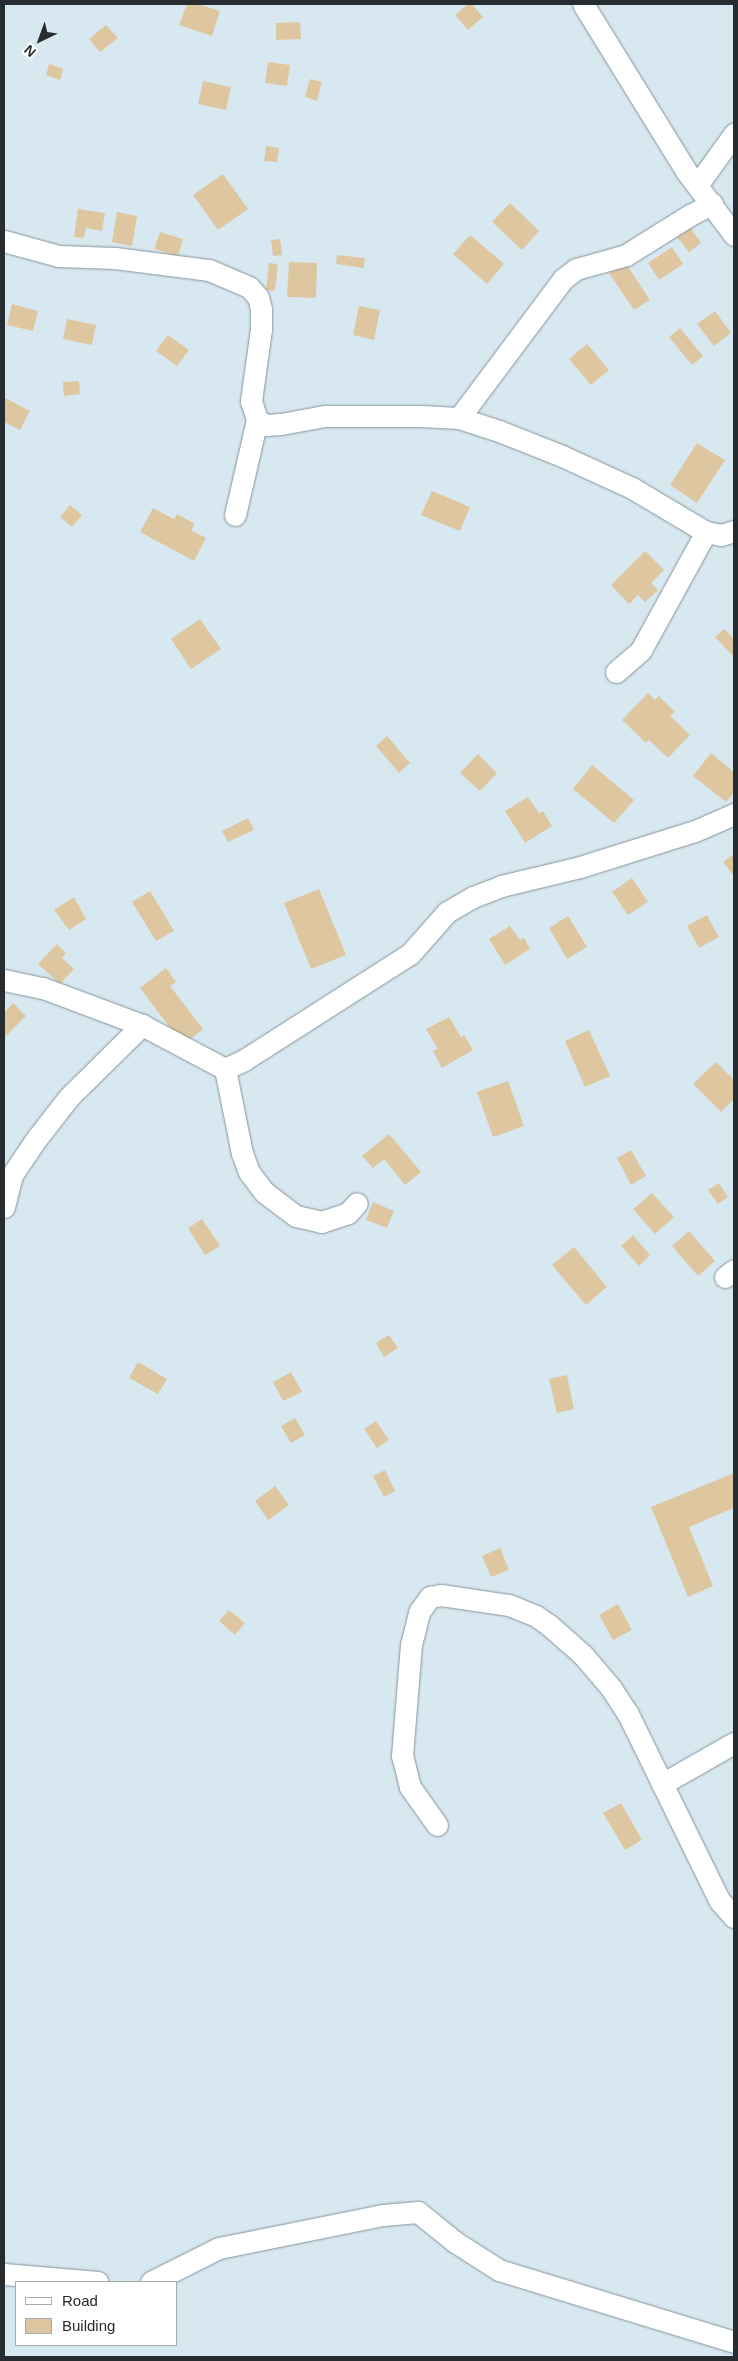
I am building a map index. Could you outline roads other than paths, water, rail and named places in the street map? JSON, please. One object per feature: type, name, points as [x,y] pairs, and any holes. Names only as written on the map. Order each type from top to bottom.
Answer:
[{"type":"street","points":[[583,4],[686,171],[698,184],[734,234]]},
{"type":"street","points":[[698,184],[734,134]]},
{"type":"street","points":[[459,418],[563,279],[576,269],[626,255],[690,215],[712,204]]},
{"type":"street","points":[[4,241],[60,256],[115,258],[209,270],[249,287],[258,297],[261,309],[261,329],[251,401],[257,420],[236,515]]},
{"type":"street","points":[[257,420],[266,425],[325,416],[459,418],[499,431],[562,456],[632,488],[706,532],[721,535],[734,531]]},
{"type":"street","points":[[616,672],[640,650],[706,532]]},
{"type":"street","points":[[225,1069],[244,1060],[410,954],[447,912],[473,897],[502,886],[580,867],[695,831],[734,814]]},
{"type":"street","points":[[4,980],[44,988],[142,1025],[225,1069]]},
{"type":"street","points":[[4,1207],[12,1175],[37,1138],[69,1097],[142,1025]]},
{"type":"street","points":[[225,1069],[242,1153],[249,1172],[264,1192],[296,1216],[321,1222],[348,1213],[357,1203]]},
{"type":"street","points":[[437,1825],[410,1786],[402,1756],[411,1645],[419,1612],[430,1598],[441,1595],[509,1605],[536,1616],[550,1625],[583,1655],[611,1688],[628,1714],[719,1900],[734,1917]]},
{"type":"street","points":[[662,1784],[734,1743]]},
{"type":"street","points":[[153,2281],[219,2248],[383,2215],[418,2212],[455,2242],[499,2270],[732,2345]]},
{"type":"street","points":[[4,2274],[86,2281]]}]
